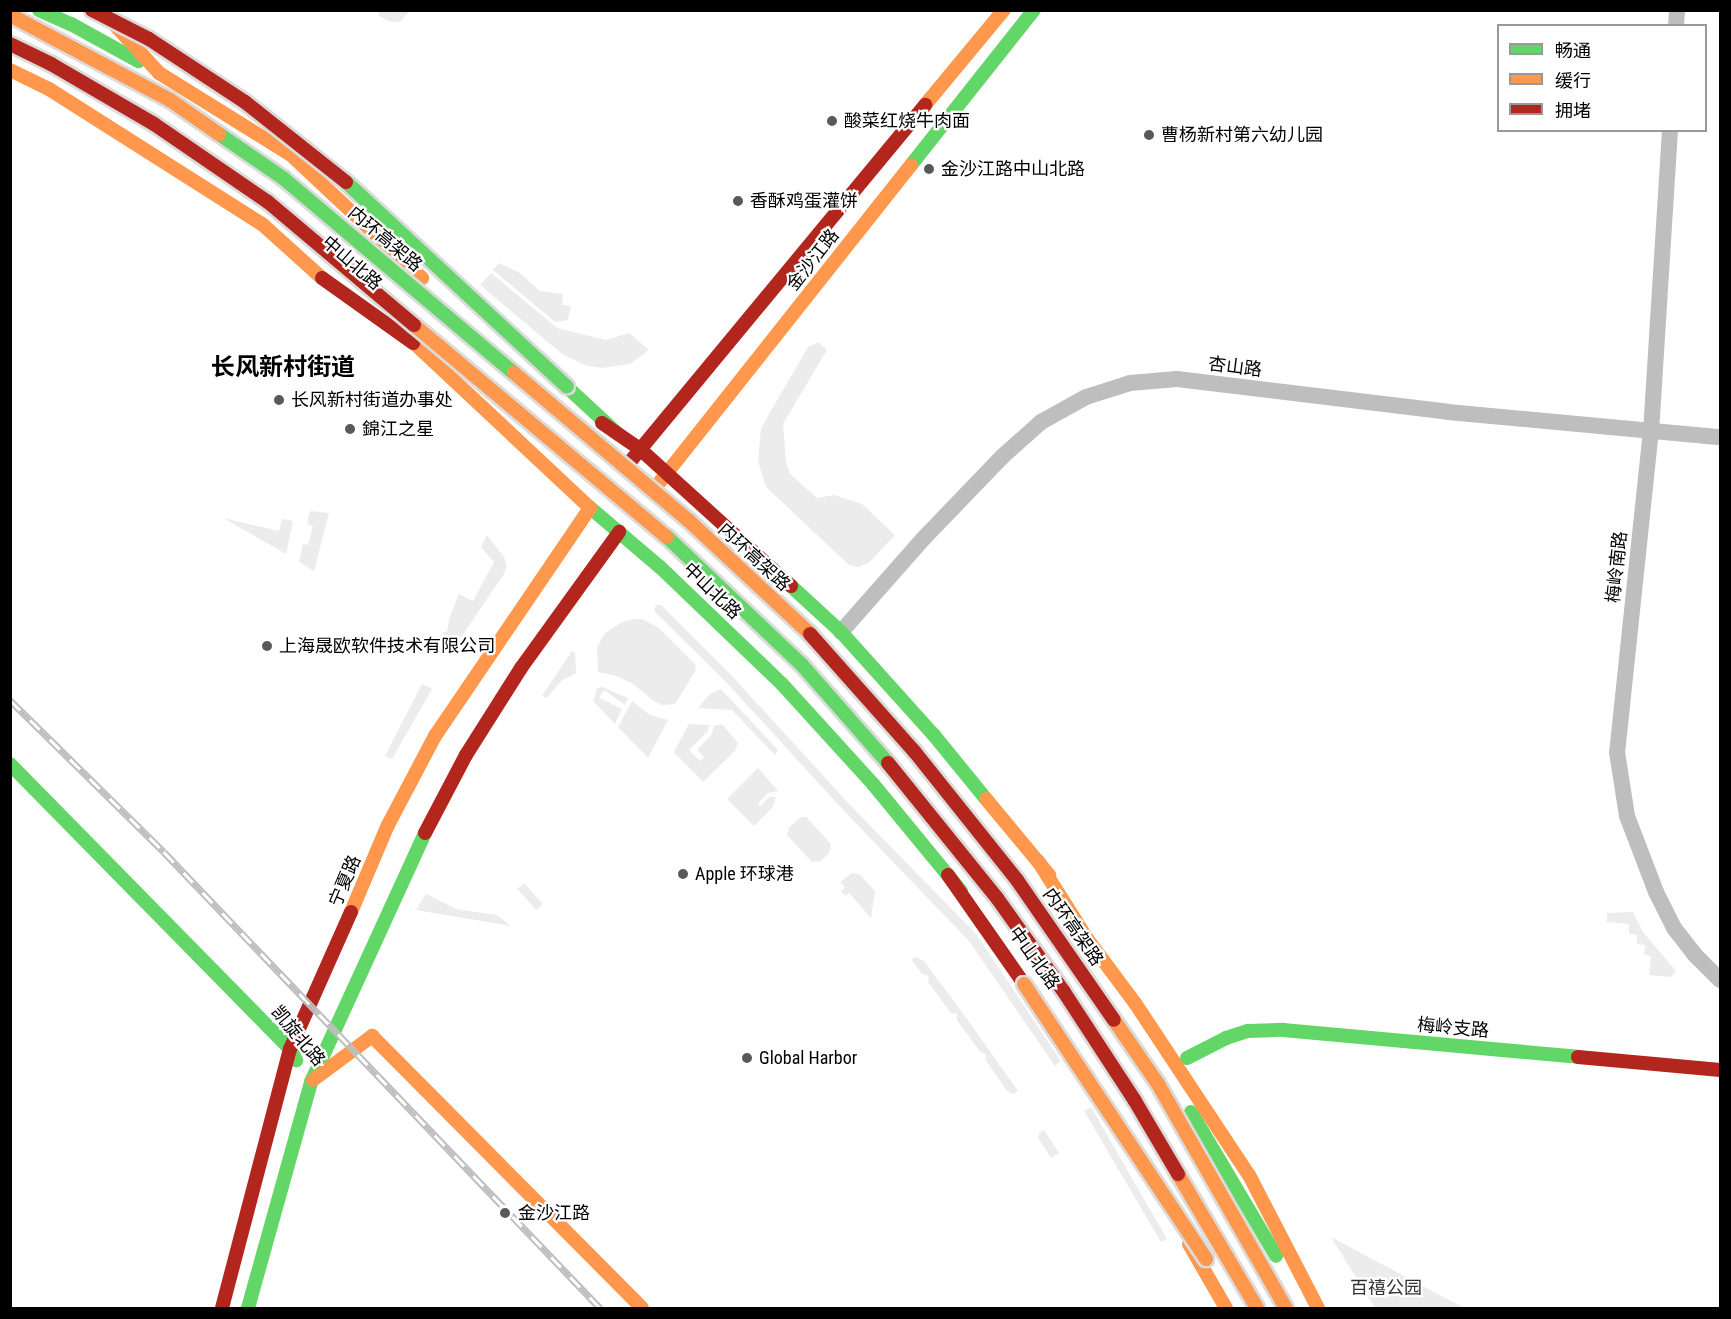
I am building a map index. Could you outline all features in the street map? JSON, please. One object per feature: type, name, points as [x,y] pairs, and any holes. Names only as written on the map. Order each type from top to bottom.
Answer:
[{"type":"main road","name":"中山北路","points":[[39,10],[71,24],[159,74],[291,155],[416,273],[542,383],[640,449],[841,632],[933,734],[1038,861],[1187,1058],[1258,1168],[1331,1308]]},
{"type":"main road","name":"中山北路","points":[[93,10],[105,15],[159,74]]},
{"type":"main road","points":[[93,10],[149,39],[245,102],[328,165],[618,434]]},
{"type":"main road","name":"金沙江路","points":[[590,508],[1004,10]]},
{"type":"main road","name":"金沙江路","points":[[619,532],[1034,10]]},
{"type":"main road","name":"内环高架路","points":[[10,15],[170,100],[283,177],[689,521],[823,647],[914,751],[1017,880],[1088,980],[1158,1084],[1286,1308]]},
{"type":"main road","points":[[10,44],[51,64],[154,124],[268,202],[673,542],[801,664],[893,768],[997,898],[1064,992],[1135,1101],[1257,1308]]},
{"type":"main road","name":"中山北路","points":[[10,57],[77,91],[266,212],[501,422],[590,508],[660,567],[782,684],[873,784],[948,875],[1018,967],[1091,1075],[1226,1308]]},
{"type":"main road","points":[[10,70],[49,89],[262,224],[327,282],[413,343]]},
{"type":"main road","name":"宁夏路","points":[[222,1308],[290,1049],[322,981],[388,825],[435,736],[492,646],[590,508]]},
{"type":"main road","points":[[248,1308],[311,1082],[423,836],[466,755],[521,668],[619,532]]},
{"type":"main road","name":"凯旋北路","points":[[10,764],[290,1049],[311,1082],[372,1036],[642,1308]]},
{"type":"main road","name":"中山北路","points":[[1038,861],[1058,914],[1152,1045],[1305,1308]]},
{"type":"main road","points":[[1038,861],[1088,940],[1135,1003],[1249,1175],[1318,1308]]},
{"type":"main road","points":[[948,875],[1024,984],[1202,1253],[1234,1308]]},
{"type":"main road","name":"梅岭支路","points":[[1187,1058],[1226,1038],[1248,1032],[1283,1030],[1720,1070]]},
{"type":"street","name":"梅岭南路","points":[[1670,132],[1651,430],[1617,752],[1627,816],[1656,892],[1674,928],[1694,954],[1720,980]]},
{"type":"street","name":"杏山路","points":[[841,632],[923,539],[1003,456],[1041,422],[1086,397],[1130,383],[1177,379],[1448,412],[1720,437]]},
{"type":"green space","points":[[380,10],[410,11],[400,22],[388,21],[378,15]]},
{"type":"green space","points":[[499,263],[520,273],[540,291],[563,294],[562,305],[571,306],[568,320],[555,322],[493,270]]},
{"type":"green space","points":[[491,273],[557,328],[606,340],[629,333],[649,350],[630,364],[602,368],[584,365],[562,354],[480,285]]},
{"type":"green space","points":[[818,342],[827,350],[783,424],[786,462],[790,474],[817,498],[834,495],[862,504],[895,535],[870,562],[858,567],[849,565],[766,487],[758,461],[761,428],[808,347]]},
{"type":"green space","points":[[310,511],[329,513],[314,571],[299,562],[303,544],[308,545],[313,526],[307,524]]},
{"type":"green space","points":[[223,518],[279,531],[282,519],[293,521],[286,554]]},
{"type":"green space","points":[[487,535],[504,557],[507,566],[504,574],[455,646],[444,638],[443,632],[447,632],[450,616],[459,594],[473,601],[494,562],[481,547]]},
{"type":"green space","points":[[656,605],[661,605],[732,676],[850,805],[976,934],[1061,1061],[1055,1066],[969,941],[844,811],[726,682],[654,611]]},
{"type":"green space","points":[[642,619],[659,628],[695,664],[696,670],[675,704],[662,705],[633,684],[616,676],[598,672],[597,647],[605,633],[622,622]]},
{"type":"green space","points":[[572,651],[575,653],[576,673],[561,681],[547,698],[542,696]]},
{"type":"green space","points":[[422,684],[432,689],[392,759],[385,756]]},
{"type":"green space","points":[[603,687],[628,698],[625,705],[604,690],[599,698],[622,709],[615,724],[593,701],[597,688]]},
{"type":"green space","points":[[721,689],[778,750],[775,755],[732,710],[698,708],[710,694]]},
{"type":"green space","points":[[632,701],[650,715],[668,720],[648,758],[618,727]]},
{"type":"green space","points":[[689,724],[709,725],[708,731],[689,750],[700,761],[704,757],[697,750],[712,734],[714,725],[723,725],[738,743],[735,751],[703,782],[674,752]]},
{"type":"green space","points":[[758,768],[778,791],[768,793],[758,803],[760,806],[769,797],[776,797],[773,807],[754,826],[727,799]]},
{"type":"green space","points":[[801,817],[806,817],[831,844],[829,853],[821,861],[812,862],[787,835],[789,827]]},
{"type":"green space","points":[[852,873],[859,874],[875,891],[871,918],[849,893],[845,896],[841,891],[845,888],[840,882]]},
{"type":"green space","points":[[524,883],[543,904],[536,910],[517,889]]},
{"type":"green space","points":[[426,894],[456,909],[497,915],[511,926],[416,910]]},
{"type":"green space","points":[[1633,912],[1643,932],[1676,971],[1671,977],[1649,975],[1651,956],[1644,955],[1645,945],[1637,944],[1637,935],[1629,934],[1629,924],[1607,922],[1607,913]]},
{"type":"green space","points":[[916,957],[924,961],[1018,1091],[1013,1094],[1007,1091],[985,1059],[986,1054],[980,1052],[957,1020],[957,1014],[951,1013],[928,982],[929,976],[922,974],[911,959]]},
{"type":"green space","points":[[1091,1107],[1167,1239],[1161,1242],[1084,1111]]},
{"type":"green space","points":[[1044,1130],[1059,1153],[1051,1158],[1038,1138],[1039,1133]]},
{"type":"green space","name":"百禧公园","points":[[1331,1237],[1464,1308],[1375,1308]]},
{"type":"railway","points":[[10,700],[164,852],[600,1308]]},
{"type":"traffic: fast","points":[[39,10],[71,24],[138,61]]},
{"type":"traffic: fast","points":[[911,165],[1034,10]]},
{"type":"traffic: fast","points":[[219,134],[283,178],[514,373]]},
{"type":"traffic: fast","points":[[346,182],[567,387]]},
{"type":"traffic: fast","points":[[567,387],[618,434]]},
{"type":"traffic: fast","points":[[588,506],[660,567],[782,684],[873,784],[961,891]]},
{"type":"traffic: fast","points":[[667,537],[801,664],[888,763]]},
{"type":"traffic: fast","points":[[791,586],[841,632],[933,734],[986,799]]},
{"type":"traffic: fast","points":[[10,764],[290,1049],[296,1060]]},
{"type":"traffic: fast","points":[[248,1308],[311,1082],[425,833]]},
{"type":"traffic: fast","points":[[1187,1058],[1226,1038],[1248,1031],[1283,1030],[1578,1057]]},
{"type":"traffic: fast","points":[[1191,1112],[1276,1256]]},
{"type":"traffic: slow","points":[[925,105],[1004,10]]},
{"type":"traffic: slow","points":[[10,15],[170,100],[219,134]]},
{"type":"traffic: slow","points":[[114,24],[159,73],[291,155],[422,278]]},
{"type":"traffic: slow","points":[[10,70],[49,89],[262,224],[322,278]]},
{"type":"traffic: slow","points":[[655,488],[911,165]]},
{"type":"traffic: slow","points":[[414,325],[667,537]]},
{"type":"traffic: slow","points":[[400,330],[588,506]]},
{"type":"traffic: slow","points":[[514,373],[689,521],[810,634]]},
{"type":"traffic: slow","points":[[351,912],[388,825],[435,736],[590,508]]},
{"type":"traffic: slow","points":[[986,799],[1049,875]]},
{"type":"traffic: slow","points":[[1038,861],[1088,940],[1135,1003],[1249,1175],[1318,1308]]},
{"type":"traffic: slow","points":[[1024,984],[1206,1259]]},
{"type":"traffic: slow","points":[[1114,1020],[1158,1084],[1286,1308]]},
{"type":"traffic: slow","points":[[313,1080],[372,1036],[642,1308]]},
{"type":"traffic: slow","points":[[1178,1174],[1257,1308]]},
{"type":"traffic: slow","points":[[1189,1244],[1226,1308]]},
{"type":"traffic: jam","points":[[92,10],[149,39],[245,102],[346,182]]},
{"type":"traffic: jam","points":[[10,44],[51,64],[154,124],[268,202],[414,325]]},
{"type":"traffic: jam","points":[[629,463],[925,105]]},
{"type":"traffic: jam","points":[[322,278],[413,343]]},
{"type":"traffic: jam","points":[[602,423],[640,449],[791,586]]},
{"type":"traffic: jam","points":[[425,833],[466,755],[521,668],[619,532]]},
{"type":"traffic: jam","points":[[810,634],[914,751],[1017,880],[1114,1020]]},
{"type":"traffic: jam","points":[[888,763],[997,898],[1064,992],[1135,1101],[1178,1174]]},
{"type":"traffic: jam","points":[[948,875],[1024,984]]},
{"type":"traffic: jam","points":[[222,1308],[290,1049],[351,912]]},
{"type":"traffic: jam","points":[[1578,1057],[1720,1070]]},
{"type":"place","name":"酸菜红烧牛肉面","points":[[832,121]]},
{"type":"place","name":"曹杨新村第六幼儿园","points":[[1149,135]]},
{"type":"place","name":"金沙江路中山北路","points":[[929,169]]},
{"type":"place","name":"香酥鸡蛋灌饼","points":[[738,201]]},
{"type":"place","name":"长风新村街道办事处","points":[[279,400]]},
{"type":"place","name":"錦江之星","points":[[350,429]]},
{"type":"place","name":"上海晟欧软件技术有限公司","points":[[267,646]]},
{"type":"place","name":"Apple 环球港","points":[[683,874]]},
{"type":"place","name":"Global Harbor","points":[[747,1058]]},
{"type":"place","name":"金沙江路","points":[[505,1213]]},
{"type":"district","name":"长风新村街道","points":[[283,368]]}]
